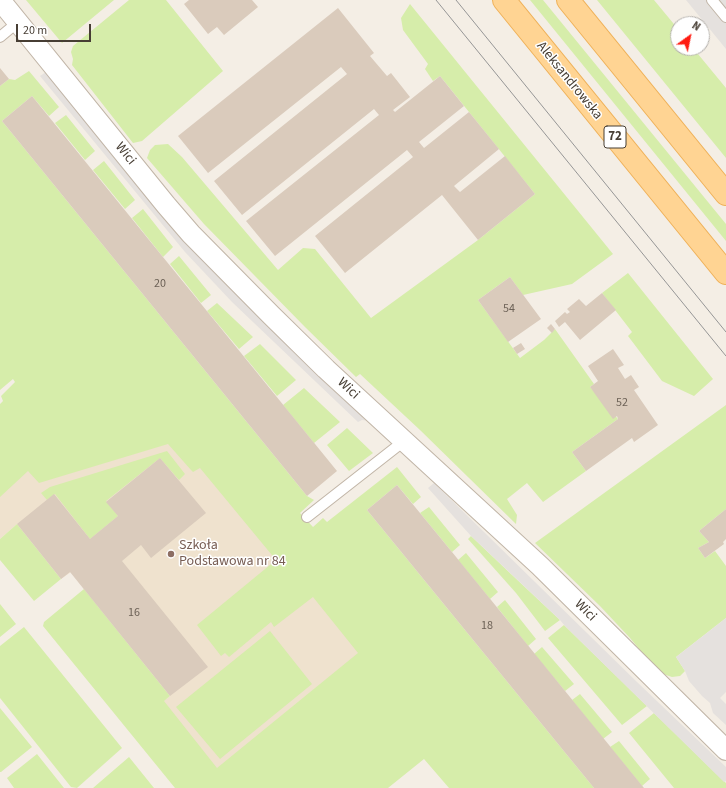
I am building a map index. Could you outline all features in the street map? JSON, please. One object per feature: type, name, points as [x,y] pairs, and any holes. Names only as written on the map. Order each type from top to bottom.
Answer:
[{"type":"main road","name":"Aleksandrowska","points":[[504,0],[726,273]]},
{"type":"main road","points":[[568,0],[726,194]]},
{"type":"street","name":"Wici","points":[[0,0],[191,234],[326,369],[540,566],[726,750]]},
{"type":"lane","points":[[712,0],[726,17]]},
{"type":"lane","points":[[0,37],[18,22]]},
{"type":"lane","points":[[308,517],[404,442]]},
{"type":"shaded area","points":[[686,0],[726,0],[726,49],[710,29],[710,16],[699,16]]},
{"type":"shaded area","points":[[46,72],[174,225],[235,293],[369,421],[362,420],[358,422],[232,302],[185,252],[40,76]]},
{"type":"shaded area","name":"Szkoła Podstawowa nr 84","points":[[118,330],[434,718],[184,788],[132,725],[170,696],[71,572],[61,579],[17,524],[0,539],[0,424]]},
{"type":"shaded area","points":[[434,483],[726,767],[726,781],[724,782],[560,620],[471,536],[428,488]]},
{"type":"shaded area","points":[[726,618],[726,692],[720,698],[726,704],[726,725],[713,713],[710,703],[689,681],[685,671],[676,657]]},
{"type":"green space","points":[[26,0],[114,0],[62,43]]},
{"type":"green space","points":[[129,0],[166,0],[223,71],[142,141],[133,143],[72,65],[73,59],[71,52],[73,46]]},
{"type":"green space","points":[[530,0],[543,0],[726,224],[726,241]]},
{"type":"green space","points":[[597,0],[654,0],[670,19],[670,56],[700,56],[726,88],[726,158]]},
{"type":"green space","points":[[410,4],[613,254],[572,284],[523,295],[510,277],[478,300],[520,358],[544,340],[555,329],[594,384],[590,387],[618,419],[572,452],[586,471],[543,502],[527,483],[507,499],[517,515],[516,524],[420,430],[360,374],[356,377],[305,327],[204,224],[147,158],[150,150],[155,145],[168,144],[182,157],[278,270],[303,248],[315,249],[371,318],[478,240],[535,194],[440,76],[433,81],[425,69],[428,64],[403,30],[401,18]]},
{"type":"green space","points":[[29,71],[59,107],[49,116],[32,96],[2,121],[307,496],[314,500],[300,513],[313,527],[323,518],[327,522],[397,467],[421,497],[413,504],[397,485],[367,510],[594,788],[449,788],[424,759],[388,788],[175,788],[43,626],[44,622],[84,589],[170,696],[164,701],[217,768],[358,653],[313,597],[274,627],[271,622],[229,657],[225,653],[221,656],[197,625],[276,560],[200,468],[193,472],[168,444],[39,483],[28,471],[0,497],[0,404],[3,401],[1,396],[15,382],[13,379],[0,390],[0,86],[9,79],[15,80]]},
{"type":"green space","points":[[66,115],[95,151],[85,160],[55,123]]},
{"type":"green space","points":[[104,161],[135,200],[125,209],[93,170]]},
{"type":"green space","points":[[143,209],[173,247],[163,257],[132,218]]},
{"type":"green space","points":[[179,256],[211,295],[201,303],[170,264]]},
{"type":"green space","points":[[628,273],[713,379],[694,396],[662,381],[628,336],[632,332],[602,293]]},
{"type":"green space","points":[[217,303],[253,337],[239,349],[207,311]]},
{"type":"green space","points":[[260,344],[296,380],[277,396],[244,356]]},
{"type":"green space","points":[[304,388],[340,422],[314,443],[283,405]]},
{"type":"green space","points":[[726,405],[726,509],[699,531],[709,542],[698,548],[705,558],[715,551],[726,566],[726,618],[676,657],[685,671],[680,676],[672,677],[663,674],[600,606],[535,543]]},
{"type":"green space","points":[[347,428],[373,453],[349,471],[327,445]]},
{"type":"green space","points":[[167,451],[185,474],[179,480],[160,458],[106,501],[118,516],[90,539],[55,494],[47,500],[41,493],[50,487]]},
{"type":"green space","points":[[429,507],[460,545],[452,552],[420,513]]},
{"type":"green space","points":[[17,524],[61,579],[34,601],[0,560],[0,539]]},
{"type":"green space","points":[[471,536],[560,620],[545,631],[516,593],[468,539]]},
{"type":"green space","points":[[466,553],[498,592],[490,599],[458,560]]},
{"type":"green space","points":[[505,600],[536,639],[528,646],[497,607]]},
{"type":"green space","points":[[0,604],[16,624],[0,637]]},
{"type":"green space","points":[[564,625],[647,706],[622,725],[548,638]]},
{"type":"green space","points":[[24,627],[122,748],[77,788],[71,787],[0,698],[0,646]]},
{"type":"green space","points":[[270,631],[312,684],[220,759],[176,707]]},
{"type":"green space","points":[[542,647],[574,684],[565,691],[534,654]]},
{"type":"green space","points":[[580,694],[612,732],[603,739],[572,700]]},
{"type":"green space","points":[[0,708],[32,747],[1,772],[0,772]]},
{"type":"green space","points":[[654,713],[726,783],[726,788],[674,788],[629,733]]},
{"type":"green space","points":[[619,741],[650,779],[642,786],[610,747]]},
{"type":"green space","points":[[37,754],[64,788],[14,788],[7,778]]},
{"type":"green space","points":[[129,757],[154,788],[93,788]]},
{"type":"building","points":[[189,0],[252,0],[258,7],[224,35],[217,27],[208,34],[184,4]]},
{"type":"building","points":[[338,8],[374,53],[370,56],[387,76],[391,73],[410,97],[393,110],[395,112],[440,76],[464,106],[419,142],[424,148],[469,112],[499,149],[454,186],[460,192],[505,156],[535,194],[478,240],[442,195],[345,273],[315,236],[413,157],[407,150],[275,256],[246,221],[379,115],[374,109],[242,215],[214,181],[347,74],[341,67],[208,173],[178,136]]},
{"type":"building","points":[[0,68],[9,79],[0,86]]},
{"type":"building","points":[[32,96],[337,471],[307,496],[2,121]]},
{"type":"building","points":[[510,277],[541,319],[508,342],[478,300]]},
{"type":"building","points":[[602,293],[616,310],[580,340],[565,322],[559,327],[555,321],[565,312],[567,314],[570,312],[567,309],[579,299],[586,306]]},
{"type":"building","points":[[551,324],[555,329],[552,333],[547,328]]},
{"type":"building","points":[[521,343],[525,349],[517,354],[513,348]]},
{"type":"building","points":[[613,349],[624,365],[618,368],[625,379],[631,375],[639,387],[634,390],[658,425],[634,442],[632,438],[586,471],[572,452],[618,419],[617,416],[613,419],[590,387],[598,381],[588,366]]},
{"type":"building","points":[[160,458],[206,513],[151,558],[141,545],[122,561],[208,667],[170,696],[70,572],[61,579],[17,524],[54,494],[90,539],[118,516],[106,502]]},
{"type":"building","points":[[397,485],[644,788],[594,788],[367,510]]},
{"type":"building","points":[[726,509],[726,539],[723,542],[724,544],[705,558],[698,548],[709,542],[699,531]]},
{"type":"tram line","points":[[436,0],[726,356]]},
{"type":"tram line","points":[[456,0],[726,332]]},
{"type":"place","name":"Szkoła Podstawowa nr 84","points":[[171,554]]}]
